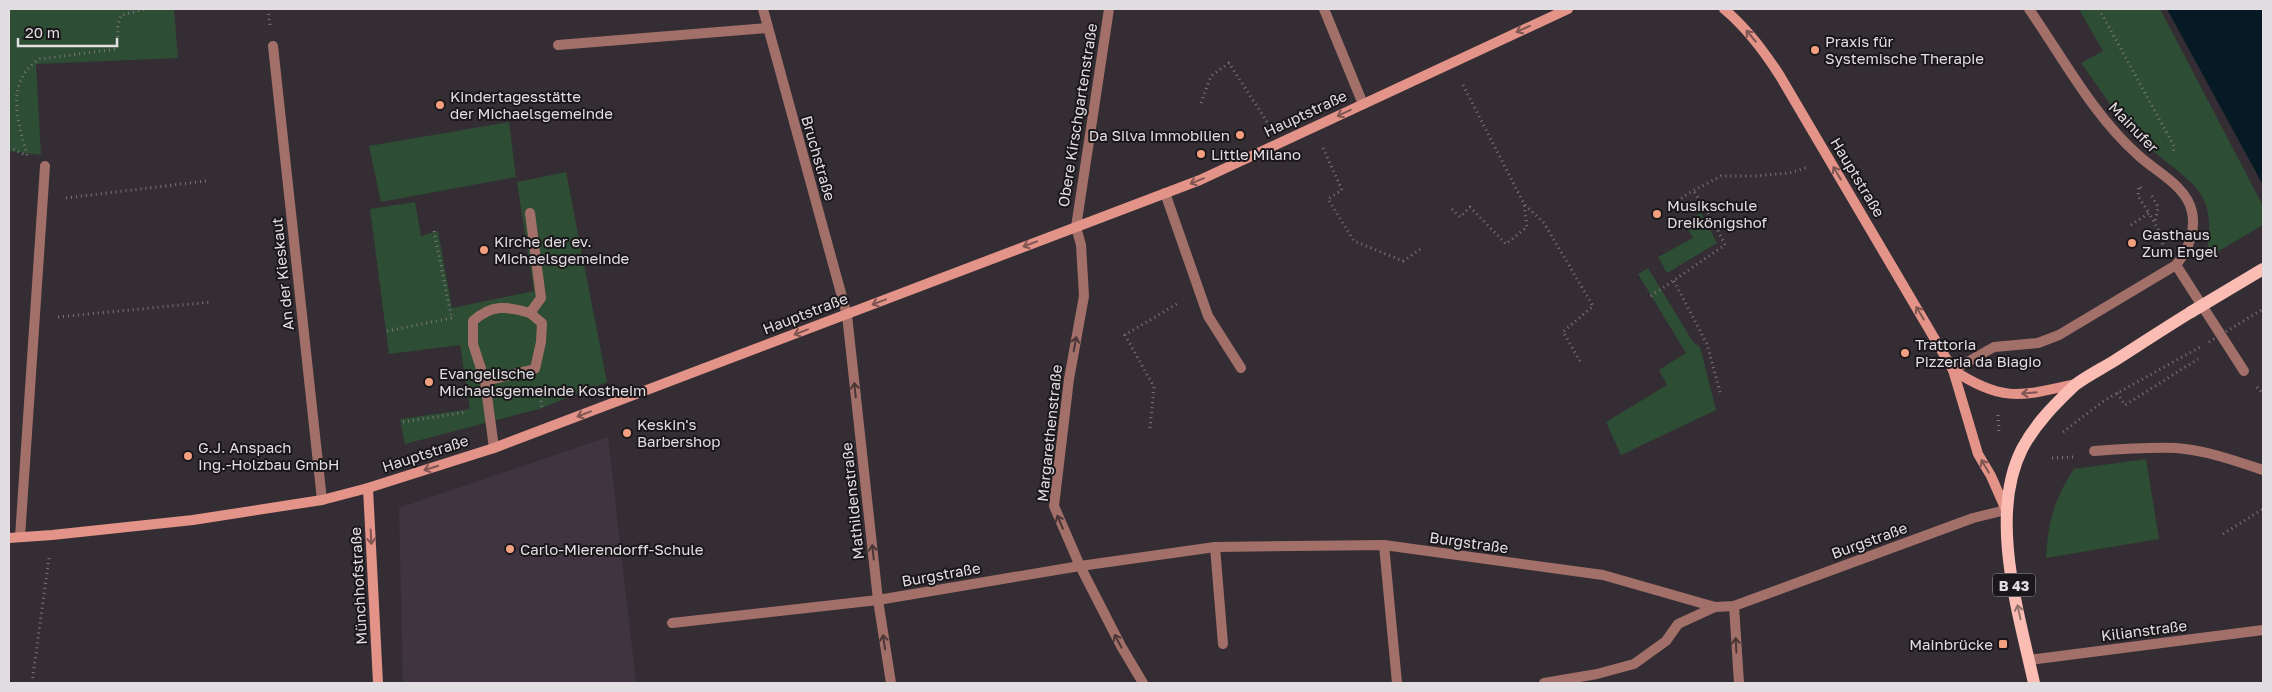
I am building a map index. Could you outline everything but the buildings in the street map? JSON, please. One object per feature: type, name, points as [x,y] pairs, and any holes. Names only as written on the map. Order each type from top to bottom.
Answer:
[{"type":"main road","name":"Hauptstraße","points":[[2034,683],[2007,545],[2006,510],[2015,467],[2022,449],[2042,418],[2077,384],[2263,269]]},
{"type":"street","name":"Bruchstraße","points":[[763,9],[847,315]]},
{"type":"street","name":"Obere Kirschgartenstraße","points":[[1076,226],[1109,9]]},
{"type":"street","points":[[1324,9],[1363,104]]},
{"type":"street","name":"Hauptstraße","points":[[9,538],[194,520],[322,500],[368,488],[494,448],[1200,180],[1564,9]]},
{"type":"street","name":"Hauptstraße","points":[[1724,9],[1738,21],[1761,48],[1780,76],[1954,370],[1978,454],[1991,476],[2006,510]]},
{"type":"street","name":"Mainufer","points":[[1954,370],[1994,347],[2038,343],[2059,335],[2176,265],[2187,251],[2190,242],[2192,212],[2184,194],[2137,155],[2102,117],[2029,9]]},
{"type":"street","points":[[558,45],[767,28]]},
{"type":"street","name":"An der Kieskaut","points":[[273,46],[322,500]]},
{"type":"street","points":[[20,537],[45,166]]},
{"type":"street","points":[[1165,193],[1208,316],[1241,368]]},
{"type":"street","points":[[530,213],[541,298],[530,313]]},
{"type":"street","name":"Margarethenstraße","points":[[1076,226],[1081,245],[1084,296],[1069,380],[1054,506],[1080,566],[1121,646],[1143,683]]},
{"type":"street","points":[[2176,265],[2244,371]]},
{"type":"street","points":[[484,381],[535,369],[541,342],[542,323],[530,313],[510,306],[484,311],[472,321],[473,344],[484,381],[494,448]]},
{"type":"street","name":"Mathildenstraße","points":[[847,315],[878,600],[891,683]]},
{"type":"street","name":"Hauptstraße","points":[[1954,370],[1985,389],[2001,394],[2030,394],[2077,384]]},
{"type":"street","points":[[2094,452],[2130,448],[2178,448],[2226,458],[2263,470]]},
{"type":"street","name":"Münchhofstraße","points":[[368,488],[378,683]]},
{"type":"street","name":"Burgstraße","points":[[672,623],[878,600],[1080,566],[1215,547],[1384,545],[1603,575],[1714,607],[1734,606],[1973,518],[2006,510]]},
{"type":"street","points":[[1384,545],[1397,683]]},
{"type":"street","points":[[1215,547],[1223,644]]},
{"type":"street","points":[[1734,606],[1739,683]]},
{"type":"street","name":"Burgstraße","points":[[1544,683],[1597,674],[1634,664],[1666,641],[1678,624],[1714,607]]},
{"type":"street","name":"Kilianstraße","points":[[2029,660],[2263,630]]},
{"type":"path","points":[[27,157],[15,100],[18,86],[32,63],[40,59],[117,48],[118,25],[122,15],[146,9]]},
{"type":"path","points":[[2099,9],[2174,146],[2170,182]]},
{"type":"path","points":[[1452,62],[1524,204],[1527,227],[1506,244],[1470,207],[1460,217],[1452,208]]},
{"type":"path","points":[[1201,103],[1211,76],[1229,63],[1280,142]]},
{"type":"path","points":[[1313,127],[1342,190],[1328,199],[1354,242],[1403,261],[1422,248]]},
{"type":"path","points":[[1673,204],[1693,190],[1721,176],[1790,173],[1828,158]]},
{"type":"path","points":[[43,201],[206,182]]},
{"type":"path","points":[[2142,188],[2139,186],[2138,196],[2155,223],[2162,243]]},
{"type":"path","points":[[1651,296],[1725,245],[1715,224],[1693,190]]},
{"type":"path","points":[[2150,194],[2158,207],[2155,223]]},
{"type":"path","points":[[1524,204],[1544,223],[1593,306],[1563,332],[1580,361]]},
{"type":"path","points":[[2131,225],[2149,213]]},
{"type":"path","points":[[434,231],[451,318]]},
{"type":"path","points":[[1674,281],[1707,344],[1720,392]]},
{"type":"path","points":[[1150,428],[1154,387],[1125,335],[1184,300]]},
{"type":"path","points":[[35,320],[212,302]]},
{"type":"path","points":[[2067,430],[2117,393],[2263,310]]},
{"type":"path","points":[[387,332],[484,311]]},
{"type":"path","points":[[2117,393],[2125,405],[2198,359]]},
{"type":"path","points":[[535,369],[547,427]]},
{"type":"path","points":[[403,422],[487,409]]},
{"type":"path","points":[[1998,414],[1999,433]]},
{"type":"path","points":[[2052,458],[2066,459],[2080,456]]},
{"type":"path","points":[[2223,534],[2263,509]]},
{"type":"path","points":[[32,683],[52,535]]},
{"type":"shaded area","name":"Carlo-Mierendorff-Schule","points":[[608,437],[636,683],[403,683],[399,508]]},
{"type":"green space","points":[[9,9],[174,9],[178,58],[36,64],[41,155],[9,151]]},
{"type":"green space","points":[[2079,9],[2160,9],[2263,206],[2263,225],[2205,259],[2209,235],[2209,216],[2204,201],[2197,189],[2186,178],[2134,133],[2110,104],[2081,63],[2103,51]]},
{"type":"green space","points":[[509,122],[516,177],[381,202],[369,146]]},
{"type":"green space","points":[[566,172],[607,382],[539,409],[405,444],[400,419],[470,409],[460,345],[389,354],[370,209],[415,202],[421,236],[438,231],[452,308],[534,291],[517,182]]},
{"type":"green space","points":[[1701,213],[1717,243],[1667,273],[1658,257],[1693,238],[1684,222]]},
{"type":"green space","points":[[1648,268],[1693,342],[1700,347],[1716,410],[1621,455],[1606,422],[1667,385],[1659,370],[1686,353],[1638,274]]},
{"type":"green space","points":[[2146,459],[2159,539],[2046,558],[2048,533],[2053,511],[2061,490],[2074,469]]},
{"type":"water","points":[[2167,9],[2263,9],[2263,185]]},
{"type":"place","name":"Praxis für Systemische Therapie","points":[[1815,50]]},
{"type":"place","name":"Kindertagesstätte der Michaelsgemeinde","points":[[440,105]]},
{"type":"place","name":"Da Silva Immobilien","points":[[1240,135]]},
{"type":"place","name":"Little Milano","points":[[1201,154]]},
{"type":"place","name":"Musikschule Dreikönigshof","points":[[1657,214]]},
{"type":"place","name":"Gasthaus Zum Engel","points":[[2132,243]]},
{"type":"place","name":"Kirche der ev. Michaelsgemeinde","points":[[484,250]]},
{"type":"place","name":"Trattoria Pizzeria da Biagio","points":[[1905,353]]},
{"type":"place","name":"Evangelische Michaelsgemeinde Kostheim","points":[[429,382]]},
{"type":"place","name":"Keskin's Barbershop","points":[[627,433]]},
{"type":"place","name":"G.J. Anspach Ing.-Holzbau GmbH","points":[[188,456]]},
{"type":"place","name":"Carlo-Mierendorff-Schule","points":[[510,549]]},
{"type":"place","name":"Mainbrücke","points":[[2003,644]]}]
